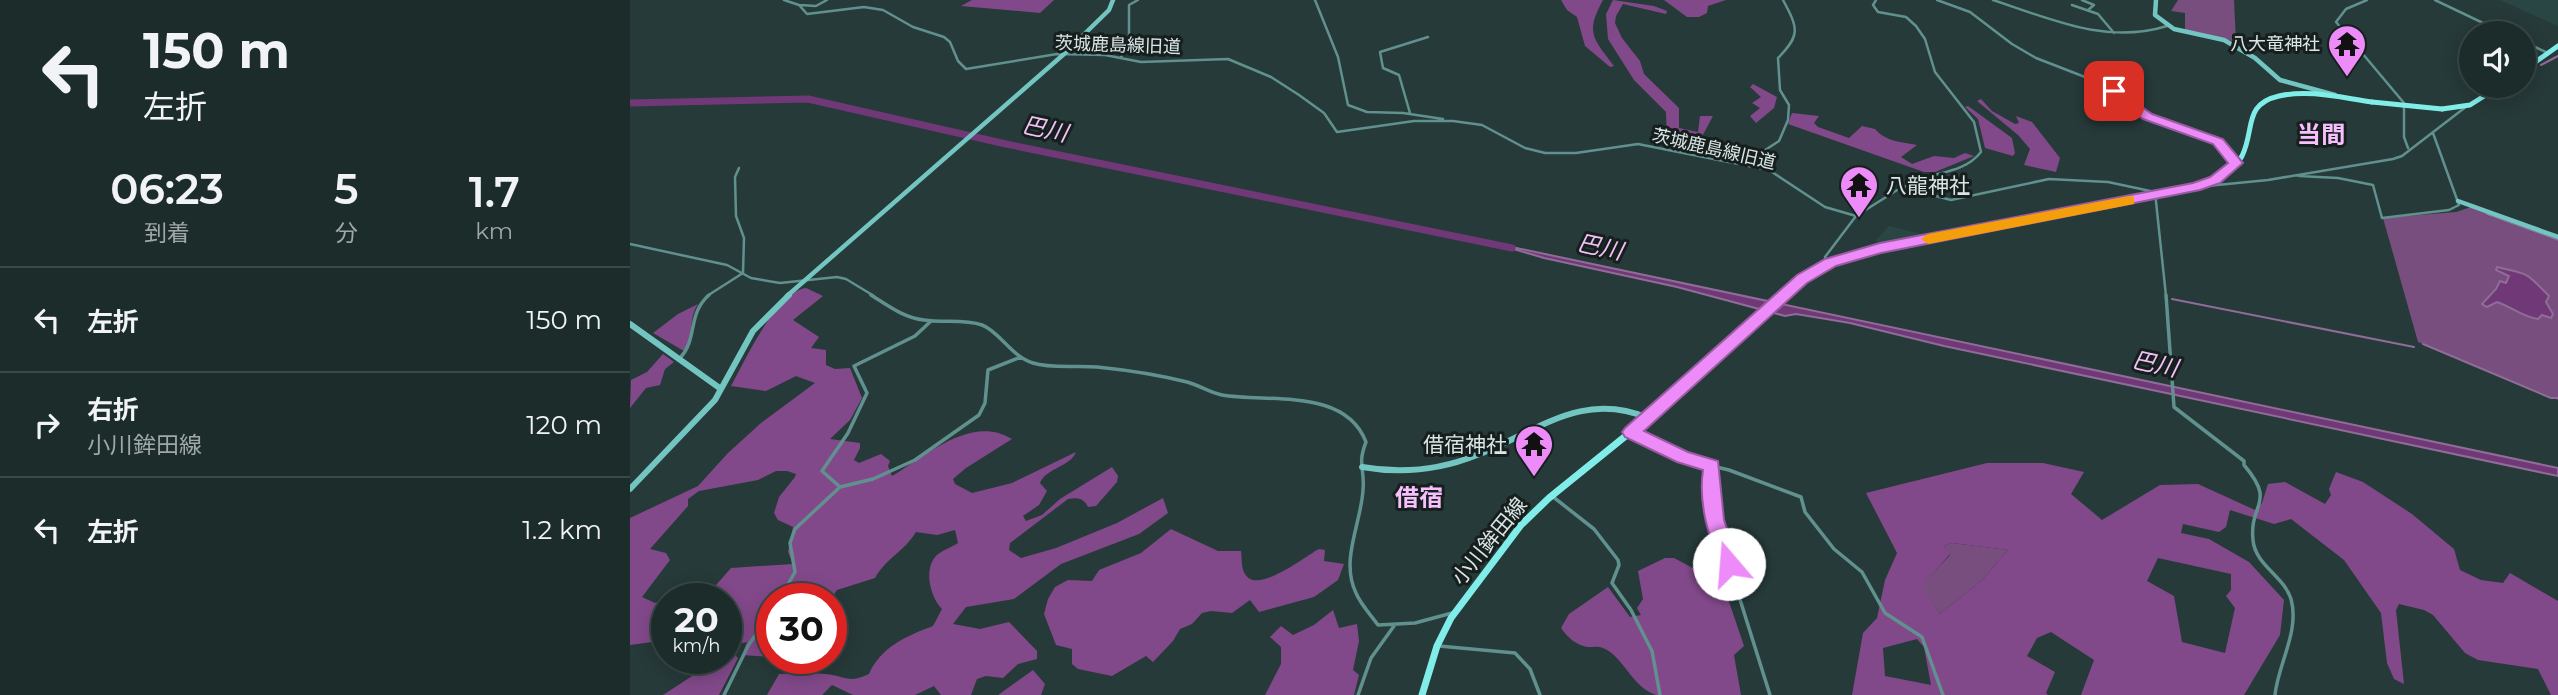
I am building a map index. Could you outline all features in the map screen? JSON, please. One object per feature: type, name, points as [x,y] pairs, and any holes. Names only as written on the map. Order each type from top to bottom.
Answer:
[{"type":"main road","points":[[2536,62],[2558,46]]},
{"type":"main road","points":[[2237,163],[2244,151],[2252,114],[2263,102],[2289,95],[2442,109],[2467,106],[2480,98]]},
{"type":"main road","name":"小川鉾田線","points":[[1422,695],[1437,646],[1454,614],[1512,536],[1552,496],[1648,418],[1802,279],[1828,264],[1880,248],[2195,187],[2215,180],[2237,163]]},
{"type":"street","name":"茨城鹿島線旧道","points":[[785,0],[799,5],[805,13],[813,14],[864,7],[889,12],[913,27],[944,37],[966,69],[983,68],[1041,55],[1064,54],[1141,62],[1205,58],[1234,60],[1271,77],[1299,95],[1324,113],[1334,130],[1340,133],[1401,122],[1453,121],[1482,125],[1525,148],[1545,153],[1576,153],[1635,144],[1751,166],[1782,177],[1830,209],[1856,216]]},
{"type":"street","points":[[799,5],[816,6],[827,0]]},
{"type":"street","points":[[630,489],[702,415],[721,389],[753,331],[802,283],[1064,54],[1109,10],[1113,0]]},
{"type":"street","points":[[1121,58],[1130,34],[1129,5],[1138,0]]},
{"type":"street","points":[[1315,0],[1338,57],[1348,105],[1353,109],[1377,113],[1410,113],[1453,121]]},
{"type":"street","points":[[1751,166],[1756,156],[1779,141],[1788,120],[1789,105],[1780,90],[1781,72],[1778,58],[1792,45],[1795,37],[1791,15],[1783,0]]},
{"type":"street","points":[[1875,0],[1873,5],[1878,12],[1906,18],[1916,26],[1925,39],[1935,72],[1973,122],[1981,152],[1972,163],[1935,177],[1909,182],[1905,187]]},
{"type":"street","points":[[1937,0],[1970,12],[2010,43],[2036,58],[2103,84],[2147,117],[2215,140],[2237,163]]},
{"type":"street","points":[[1993,0],[2091,30],[2146,33],[2167,26]]},
{"type":"street","points":[[2082,0],[2094,5],[2088,9]]},
{"type":"street","points":[[2156,0],[2155,15],[2167,26],[2218,38],[2255,58],[2280,80],[2328,92],[2342,99]]},
{"type":"street","points":[[2367,0],[2346,9],[2336,22],[2337,26],[2351,37],[2374,69],[2404,103],[2403,137],[2408,148]]},
{"type":"street","points":[[2435,0],[2479,21]]},
{"type":"street","points":[[2072,5],[2088,9],[2102,17],[2114,33]]},
{"type":"street","points":[[1410,113],[1399,75],[1383,68],[1380,52],[1428,37]]},
{"type":"street","points":[[2536,48],[2548,53]]},
{"type":"street","points":[[2195,187],[2206,188],[2393,159],[2402,156],[2408,148],[2433,133],[2467,106]]},
{"type":"street","points":[[2293,175],[2338,178],[2373,185],[2382,218],[2449,210],[2459,205],[2433,133]]},
{"type":"street","points":[[739,168],[735,177],[736,216],[744,238],[743,273]]},
{"type":"street","points":[[1828,264],[1825,257],[1856,216],[1895,189],[1905,187],[1951,200],[2039,180],[2069,179],[2146,189],[2157,195],[2173,401],[2176,411],[2244,461],[2244,466],[2260,485],[2261,506],[2253,540],[2255,548],[2283,585],[2292,603],[2285,662],[2275,695]]},
{"type":"street","points":[[2458,201],[2558,237]]},
{"type":"street","points":[[630,244],[727,265],[751,278],[780,283],[802,283],[837,277],[846,279],[903,314],[930,322],[980,324],[990,329],[1005,346],[1033,363],[1097,367],[1158,376],[1188,382],[1219,394],[1279,398],[1332,408],[1350,419],[1364,435],[1366,442],[1359,460],[1362,467],[1362,502],[1352,538],[1350,576],[1358,598],[1378,625],[1394,626],[1454,614]]},
{"type":"street","points":[[680,358],[688,352],[697,308],[743,273]]},
{"type":"street","points":[[839,487],[822,471],[850,433],[864,407],[867,393],[854,366],[915,335],[930,322]]},
{"type":"street","points":[[630,324],[721,389]]},
{"type":"street","points":[[789,583],[795,572],[790,543],[795,529],[839,487],[873,479],[915,460],[969,423],[982,411],[988,370],[1021,356]]},
{"type":"street","points":[[1362,467],[1402,471],[1447,465],[1490,450],[1558,418],[1588,408],[1621,408],[1648,418]]},
{"type":"street","points":[[1631,432],[1683,457],[1801,498],[1805,512],[1834,549],[1862,572],[1885,613],[1922,637],[1944,695]]},
{"type":"street","points":[[1712,466],[1710,483],[1715,520],[1770,695]]},
{"type":"street","points":[[1552,496],[1594,529],[1618,560],[1619,565],[1612,583],[1631,610],[1652,651],[1660,695]]},
{"type":"street","points":[[1357,695],[1364,668],[1394,626]]},
{"type":"street","points":[[724,695],[756,634]]},
{"type":"street","points":[[1437,646],[1511,651],[1522,658],[1530,669],[1540,695]]},
{"type":"shaded area","points":[[972,0],[1054,0],[1040,13],[961,6]]},
{"type":"shaded area","points":[[1561,0],[1603,0],[1594,20],[1594,35],[1614,66],[1610,67],[1585,46],[1577,17],[1567,10]]},
{"type":"shaded area","points":[[1613,0],[1654,6],[1667,11],[1666,14],[1623,4],[1615,23],[1622,38],[1640,61],[1644,74],[1679,108],[1679,128],[1698,132],[1700,116],[1713,116],[1698,144],[1684,145],[1667,140],[1666,112],[1634,80],[1608,39],[1606,14]]},
{"type":"shaded area","points":[[1664,0],[1726,0],[1708,6],[1707,13],[1699,17],[1687,17]]},
{"type":"shaded area","points":[[2178,0],[2234,0],[2236,42],[2185,30],[2185,13],[2171,11]]},
{"type":"shaded area","points":[[2500,0],[2558,0],[2558,26],[2553,24]]},
{"type":"shaded area","points":[[1753,84],[1777,97],[1774,108],[1756,123],[1750,116],[1760,108],[1752,103],[1761,97],[1750,87]]},
{"type":"shaded area","points":[[1981,99],[1992,111],[2015,124],[2019,123],[2016,116],[2032,122],[2060,158],[2056,172],[2024,165],[2030,149],[2018,135],[1977,101]]},
{"type":"shaded area","points":[[1968,106],[2012,138],[2015,153],[2013,156],[1985,148],[1978,119],[1965,107]]},
{"type":"shaded area","points":[[1792,113],[1819,116],[1814,123],[1818,127],[1849,138],[1862,126],[1875,129],[1889,139],[1917,145],[1901,157],[1912,164],[1934,156],[1954,158],[1965,153],[1974,156],[1935,172],[1924,172],[1788,124]]},
{"type":"shaded area","points":[[2471,207],[2485,212],[2485,215],[2558,241],[2558,400],[2418,342],[2383,218],[2456,212]]},
{"type":"shaded area","points":[[1889,226],[1929,236],[1887,244],[1875,241]]},
{"type":"shaded area","points":[[1493,243],[2558,468],[2558,476],[1944,346],[1850,323],[1796,314],[1785,316],[1677,287],[1544,258]]},
{"type":"shaded area","points":[[2497,267],[2521,273],[2535,282],[2549,296],[2546,302],[2553,314],[2551,318],[2542,315],[2538,319],[2532,318],[2497,302],[2487,307],[2482,304],[2500,281],[2506,283],[2509,276],[2496,270]]},
{"type":"shaded area","points":[[806,288],[823,296],[793,320],[819,337],[811,348],[826,350],[826,365],[835,369],[850,368],[862,398],[850,420],[830,439],[860,443],[854,460],[859,463],[881,454],[890,461],[888,466],[892,476],[935,448],[966,434],[981,431],[1012,439],[953,479],[955,484],[972,493],[1012,483],[1076,452],[1069,461],[1043,478],[1040,483],[1047,491],[1039,505],[1023,516],[1026,521],[1042,515],[1060,499],[1112,467],[1118,476],[1117,482],[1096,506],[1088,507],[1080,499],[1068,499],[1010,543],[1009,550],[1021,558],[1056,548],[1117,523],[1163,498],[1168,513],[1139,534],[1061,564],[1014,599],[966,607],[953,624],[980,629],[1009,622],[1037,651],[1037,659],[1018,664],[1003,678],[986,676],[977,679],[971,695],[941,695],[934,686],[915,695],[853,695],[832,685],[822,695],[767,695],[779,674],[825,674],[851,679],[862,677],[869,674],[880,657],[895,644],[933,626],[942,609],[931,590],[930,567],[937,555],[958,543],[955,530],[937,535],[916,532],[875,578],[847,587],[847,583],[756,583],[756,656],[742,655],[747,642],[742,643],[742,583],[718,583],[731,568],[793,564],[788,552],[793,527],[778,520],[774,513],[779,497],[796,474],[787,471],[776,471],[758,480],[699,491],[688,499],[688,506],[650,549],[666,553],[670,560],[642,597],[651,601],[651,642],[630,645],[630,518],[698,486],[728,453],[761,423],[815,383],[796,376],[766,391],[731,386],[762,329],[784,301],[795,292]]},
{"type":"shaded area","points":[[698,304],[684,351],[653,333],[678,314]]},
{"type":"shaded area","points":[[663,354],[674,362],[665,369],[660,385],[646,388],[630,408],[631,380],[647,372]]},
{"type":"shaded area","points":[[1987,463],[2043,463],[2084,472],[2071,494],[2102,520],[2160,485],[2198,484],[2255,510],[2262,503],[2268,484],[2285,482],[2325,504],[2331,495],[2329,489],[2336,472],[2363,482],[2412,514],[2454,549],[2460,570],[2481,580],[2503,583],[2510,573],[2558,601],[2558,695],[2551,695],[2538,669],[2478,660],[2465,653],[2433,615],[2399,604],[2396,610],[2404,684],[2394,679],[2387,663],[2381,613],[2344,560],[2291,519],[2274,524],[2230,510],[2226,527],[2219,532],[2183,524],[2181,533],[2209,539],[2249,562],[2284,600],[2280,635],[2244,695],[2081,695],[2094,660],[2051,632],[2037,638],[2027,656],[2055,672],[2046,693],[2048,695],[1852,695],[1863,633],[1877,618],[1885,580],[1897,553],[1866,493]],"holes":[[[1952,543],[2008,550],[1982,580],[1940,614],[1921,587],[1950,554],[1944,546]],[[2158,558],[2231,574],[2231,590],[2226,596],[2235,608],[2225,653],[2182,642],[2174,596],[2147,581]],[[1917,639],[1924,647],[1931,685],[1885,676],[1883,648]]]},
{"type":"shaded area","points":[[1171,529],[1218,551],[1241,551],[1244,572],[1251,579],[1270,577],[1319,549],[1325,550],[1324,561],[1344,564],[1338,580],[1314,597],[1259,612],[1250,600],[1232,613],[1202,613],[1192,624],[1180,629],[1173,641],[1153,662],[1146,656],[1112,676],[1078,669],[1072,664],[1072,649],[1056,645],[1044,614],[1055,587],[1068,580],[1092,581],[1099,570],[1141,553]]},
{"type":"shaded area","points":[[1952,543],[2008,550],[1982,580],[1940,614],[1920,587],[1950,555],[1944,546]]},
{"type":"shaded area","points":[[1665,558],[1674,558],[1723,584],[1744,646],[1734,655],[1741,695],[1656,695],[1640,685],[1610,652],[1601,647],[1579,644],[1569,638],[1561,628],[1569,614],[1608,587],[1630,617],[1641,615],[1637,608],[1643,599],[1638,571]]},
{"type":"shaded area","points":[[1333,610],[1339,628],[1357,624],[1359,641],[1353,670],[1359,675],[1354,695],[1265,695],[1281,664],[1281,647],[1270,637],[1281,626],[1293,635],[1314,625]]},
{"type":"shaded area","points":[[1033,670],[1045,684],[1041,695],[998,695]]},
{"type":"shaded area","points":[[695,674],[730,674],[719,695],[663,695]]},
{"type":"waterway","points":[[2541,65],[2558,56]]},
{"type":"waterway","name":"巴川","points":[[630,103],[808,99],[1006,144],[1512,248]]},
{"type":"waterway","points":[[2486,214],[2558,240]]},
{"type":"waterway","points":[[2172,299],[2414,347]]},
{"type":"waterway","points":[[2423,344],[2551,398],[2558,398]]},
{"type":"slow traffic","points":[[1928,239],[2129,200]]},
{"type":"place","name":"八大竜神社","points":[[2347,78]]},
{"type":"place","name":"八龍神社","points":[[1859,219]]},
{"type":"place","name":"借宿神社","points":[[1534,478]]},
{"type":"district","name":"当間","points":[[2321,134]]},
{"type":"district","name":"借宿","points":[[1419,497]]},
{"type":"route","points":[[1729,564],[1712,504],[1712,466],[1683,457],[1631,432],[1802,279],[1830,263],[1880,248],[2195,187],[2215,180],[2237,163],[2228,157],[2218,141],[2147,117],[2114,91]]}]
